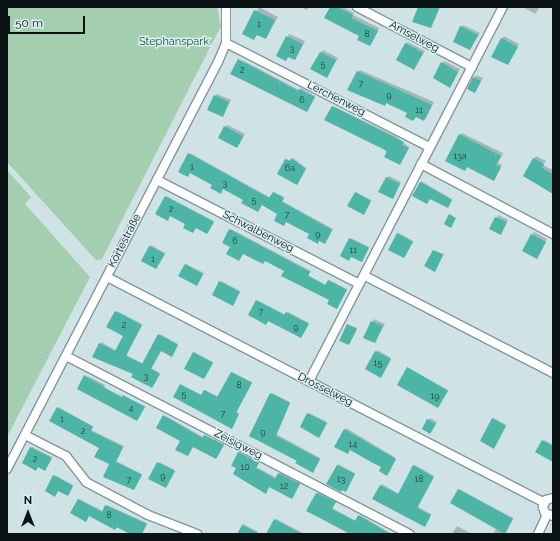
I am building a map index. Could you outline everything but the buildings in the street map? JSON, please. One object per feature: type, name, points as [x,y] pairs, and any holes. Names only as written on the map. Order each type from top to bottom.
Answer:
[{"type":"street","name":"Körtestraße","points":[[7,469],[157,180],[226,43],[226,7]]},
{"type":"street","name":"Amselweg","points":[[357,7],[472,67]]},
{"type":"street","points":[[309,381],[359,284],[365,276],[429,147],[503,7]]},
{"type":"street","name":"Lerchenweg","points":[[226,43],[429,147]]},
{"type":"street","points":[[421,164],[553,234]]},
{"type":"street","name":"Schwalbenweg","points":[[157,180],[359,284]]},
{"type":"street","points":[[365,276],[553,373]]},
{"type":"street","name":"Drosselweg","points":[[106,277],[544,502]]},
{"type":"street","name":"Zeisigweg","points":[[66,356],[410,534]]},
{"type":"street","points":[[25,435],[66,456],[86,482],[148,515],[197,534]]},
{"type":"street","points":[[538,534],[550,516],[543,509],[544,502],[553,498]]},
{"type":"green space","name":"Stephanspark","points":[[7,7],[217,7],[221,26],[102,259],[96,260],[7,162]]},
{"type":"green space","points":[[7,170],[31,197],[25,204],[90,277],[7,437]]}]
